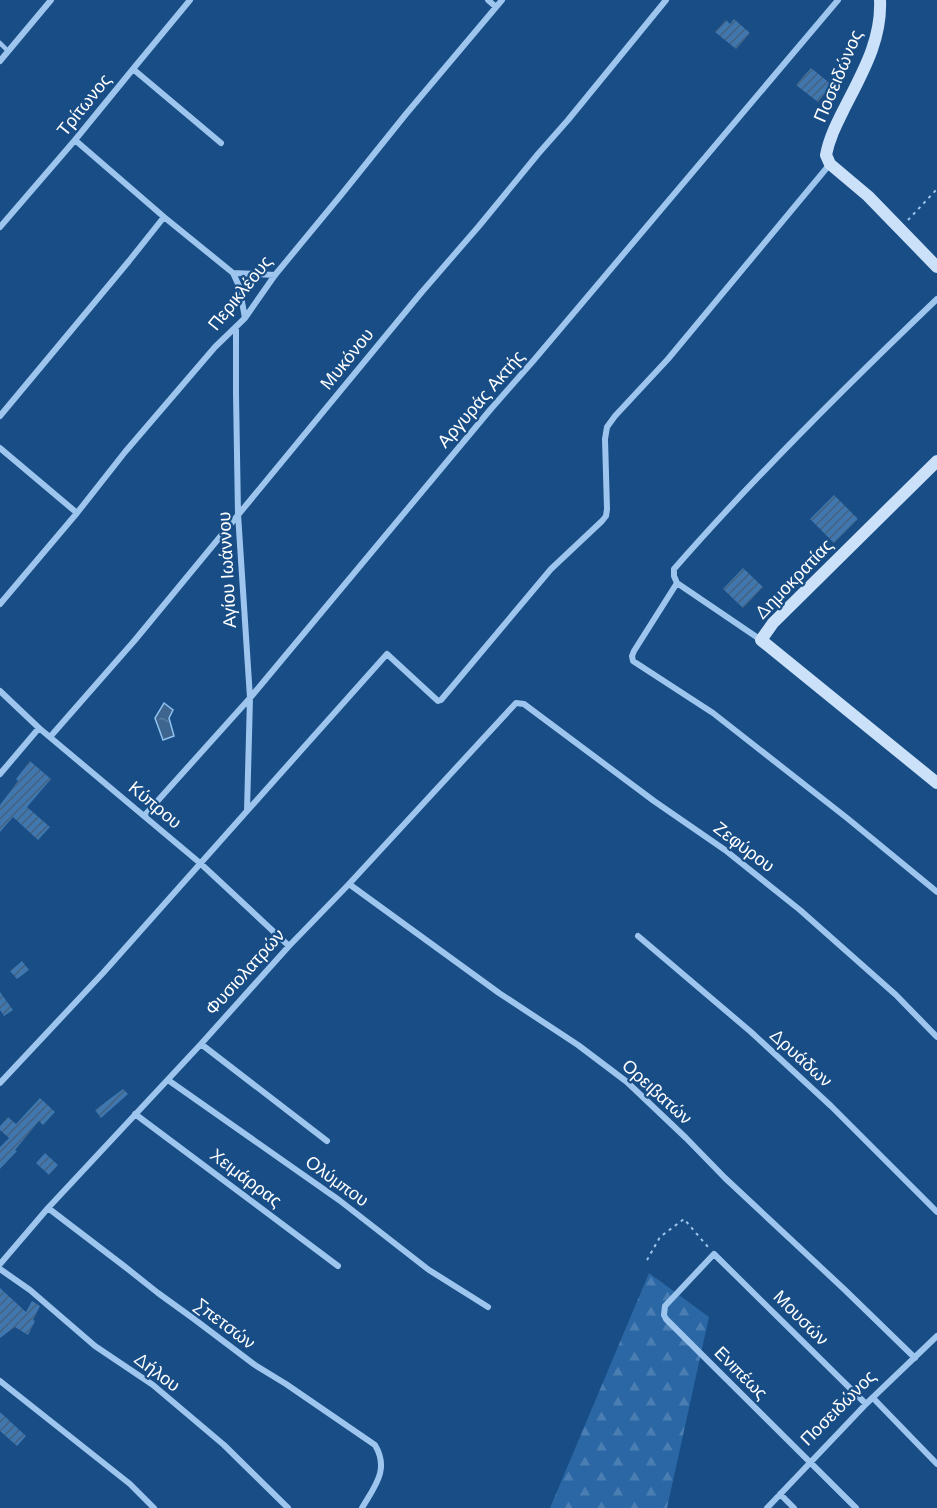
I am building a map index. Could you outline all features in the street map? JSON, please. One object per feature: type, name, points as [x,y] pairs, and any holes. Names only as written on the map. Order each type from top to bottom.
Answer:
[{"type":"street","points":[[0,61],[51,0]]},
{"type":"street","name":"Τρίτωνος","points":[[0,227],[190,0]]},
{"type":"street","points":[[488,0],[496,7]]},
{"type":"street","name":"Περικλέους","points":[[0,604],[77,513],[124,452],[215,347],[245,318],[275,274],[502,0]]},
{"type":"street","name":"Μυκόνου","points":[[50,737],[135,640],[666,0]]},
{"type":"street","name":"Αργυράς Ακτής","points":[[144,816],[250,698],[490,410],[838,0]]},
{"type":"street","name":"Ποσειδώνος","points":[[830,164],[826,155],[829,142],[866,67],[874,44],[880,0]]},
{"type":"street","points":[[133,69],[221,143]]},
{"type":"street","points":[[75,140],[233,273],[239,286],[245,318]]},
{"type":"street","points":[[0,1083],[103,973],[387,654],[438,701],[441,700],[551,569],[606,516],[604,439],[607,427],[668,359],[830,164],[868,196],[937,267]]},
{"type":"street","points":[[0,416],[164,217]]},
{"type":"street","points":[[233,273],[275,274]]},
{"type":"street","points":[[761,640],[676,583],[674,569],[709,529],[815,420],[937,299]]},
{"type":"street","name":"Αγίου Ιωάννου","points":[[236,327],[238,514],[250,698],[247,811]]},
{"type":"street","points":[[0,448],[77,513]]},
{"type":"street","name":"Δημοκρατίας","points":[[937,461],[773,623],[761,640],[937,783]]},
{"type":"street","points":[[676,583],[634,651],[633,661],[713,713],[937,892]]},
{"type":"street","name":"Κύπρου","points":[[0,691],[39,728],[200,863],[289,946]]},
{"type":"street","name":"Φυσιολατρών","points":[[0,1264],[48,1208],[516,703]]},
{"type":"street","name":"Ζεφύρου","points":[[516,703],[524,704],[654,801],[725,850],[800,910],[896,995],[937,1037]]},
{"type":"street","points":[[0,774],[39,728]]},
{"type":"street","name":"Ορειβατών","points":[[349,884],[627,1082],[915,1358]]},
{"type":"street","name":"Δρυάδων","points":[[638,936],[751,1032],[831,1106],[937,1212]]},
{"type":"street","points":[[201,1044],[327,1141]]},
{"type":"street","name":"Ολύμπου","points":[[168,1080],[339,1200],[429,1270],[488,1307]]},
{"type":"street","name":"Χειμάρρας","points":[[135,1114],[338,1266]]},
{"type":"street","name":"Σπετσών","points":[[48,1208],[255,1365],[371,1442],[378,1451],[381,1475],[362,1508]]},
{"type":"street","name":"Μουσών","points":[[714,1254],[866,1404]]},
{"type":"street","name":"Ενιπέως","points":[[714,1254],[667,1303],[664,1310],[666,1319],[856,1508]]},
{"type":"street","name":"Δήλου","points":[[0,1269],[30,1290],[95,1346],[153,1385],[224,1445],[288,1508]]},
{"type":"street","name":"Ποσειδώνος","points":[[767,1508],[866,1404],[937,1336]]},
{"type":"street","points":[[0,1381],[130,1484],[154,1508]]},
{"type":"street","points":[[873,1398],[937,1464]]},
{"type":"street","points":[[780,1494],[794,1508]]},
{"type":"lane","points":[[0,43],[8,51]]},
{"type":"path","points":[[900,227],[937,189]]},
{"type":"path","points":[[647,1260],[660,1237],[684,1219],[714,1254]]},
{"type":"green space","points":[[649,1273],[709,1317],[667,1508],[550,1508]]},
{"type":"water","points":[[164,703],[173,710],[169,718],[174,736],[163,740],[155,718]]},
{"type":"building","points":[[734,19],[750,33],[736,49],[715,32],[726,20],[730,24]]},
{"type":"building","points":[[811,68],[832,85],[818,102],[796,85]]},
{"type":"building","points":[[834,495],[858,519],[834,543],[810,519]]},
{"type":"building","points":[[743,568],[763,587],[743,608],[723,589]]},
{"type":"building","points":[[30,761],[51,779],[27,807],[50,827],[38,840],[13,817],[0,832],[0,805]]},
{"type":"building","points":[[22,961],[29,970],[17,979],[10,971]]},
{"type":"building","points":[[0,992],[13,1010],[4,1016],[0,1010]]},
{"type":"building","points":[[123,1089],[128,1094],[101,1118],[95,1110]]},
{"type":"building","points":[[40,1098],[55,1112],[43,1125],[39,1121],[15,1150],[17,1151],[0,1169],[0,1147],[9,1138],[0,1130],[0,1126],[8,1117],[16,1124]]},
{"type":"building","points":[[45,1153],[58,1165],[49,1175],[36,1163]]},
{"type":"building","points":[[0,1288],[26,1312],[32,1301],[40,1306],[28,1335],[15,1327],[0,1338]]},
{"type":"building","points":[[0,1412],[26,1436],[17,1446],[0,1431]]}]
